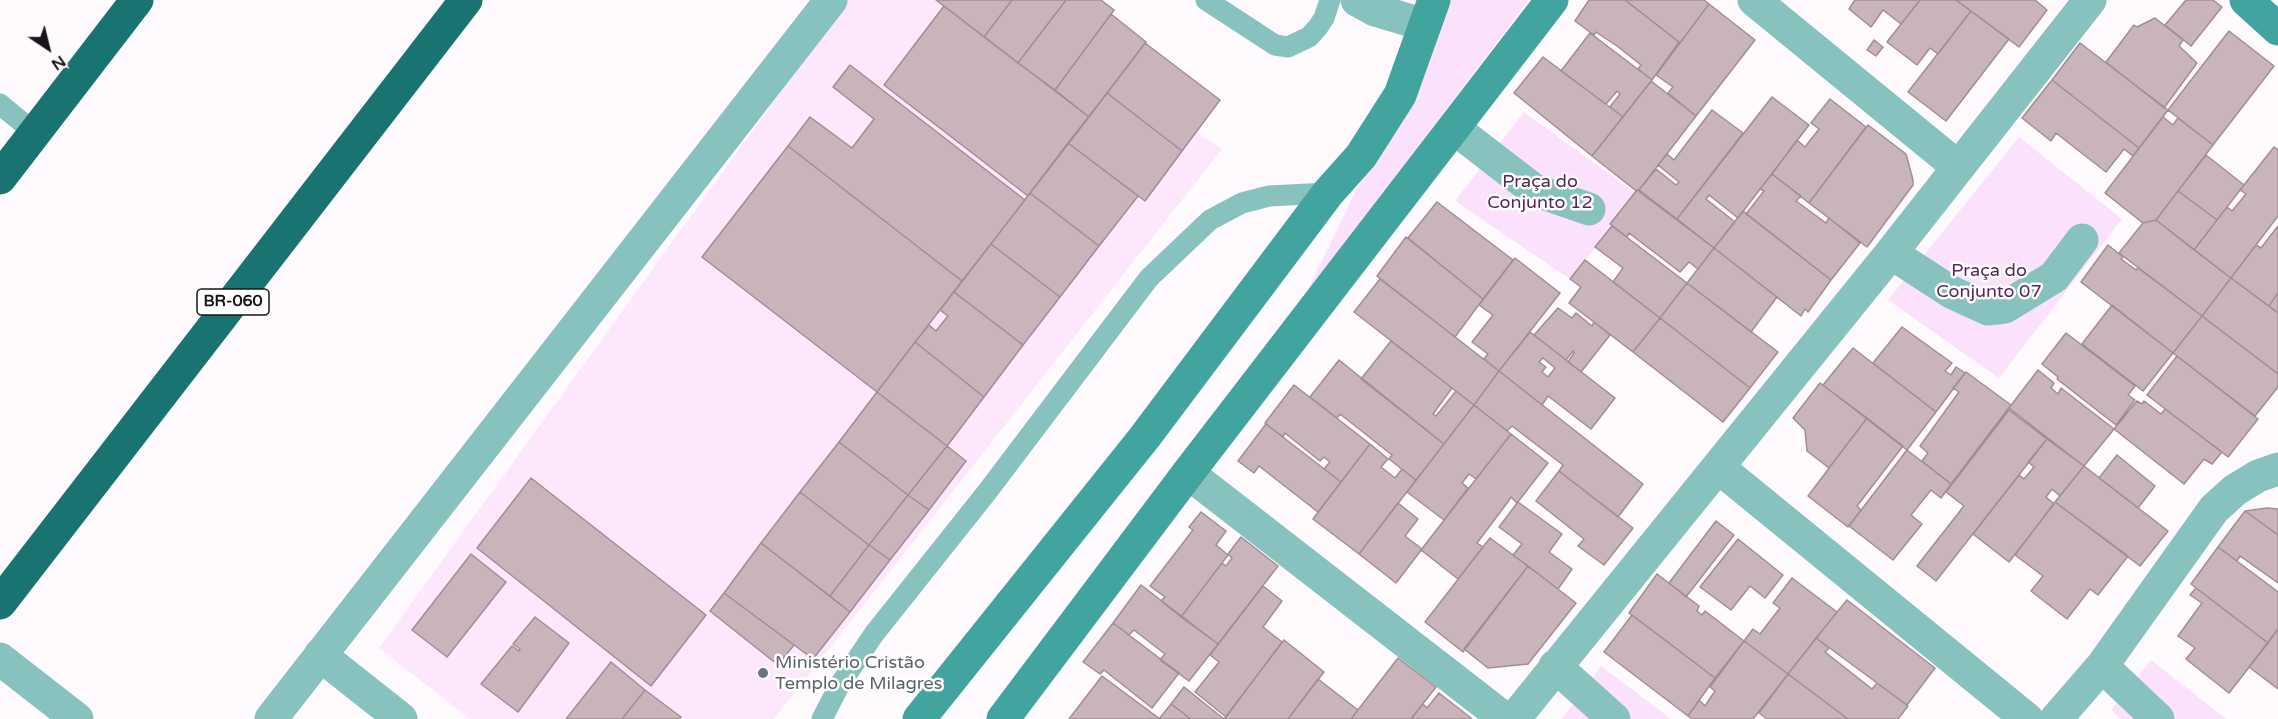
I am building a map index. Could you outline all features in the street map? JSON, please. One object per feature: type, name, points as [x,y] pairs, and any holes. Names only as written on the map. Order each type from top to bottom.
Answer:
[{"type":"highway","points":[[0,178],[137,0]]},
{"type":"highway","name":"BR-060","points":[[0,603],[466,0]]},
{"type":"street","points":[[271,719],[831,0]]},
{"type":"street","points":[[919,719],[1144,438],[1328,193],[1361,156],[1400,95],[1430,12],[1375,10],[1357,0]]},
{"type":"street","points":[[1003,719],[1188,473],[1455,129],[1552,0]]},
{"type":"street","points":[[1754,0],[1958,166]]},
{"type":"street","points":[[1514,719],[1891,253],[2090,0]]},
{"type":"street","points":[[2246,0],[2278,29]]},
{"type":"street","points":[[1455,129],[1534,190],[1589,209]]},
{"type":"street","points":[[1891,253],[1951,292],[1988,309],[2005,307],[2054,277],[2082,240]]},
{"type":"street","points":[[1718,467],[2027,719]]},
{"type":"street","points":[[2056,719],[2102,666],[2214,509],[2250,480],[2278,469]]},
{"type":"street","points":[[1188,473],[1505,719]]},
{"type":"street","points":[[320,655],[401,719]]},
{"type":"street","points":[[0,660],[77,719]]},
{"type":"street","points":[[1555,666],[1614,719]]},
{"type":"street","points":[[2102,666],[2158,719]]},
{"type":"lane","points":[[1206,0],[1275,45],[1288,47],[1309,37],[1318,27],[1329,8],[1330,0]]},
{"type":"lane","points":[[0,104],[35,133]]},
{"type":"lane","points":[[822,719],[839,686],[874,634],[987,492],[1149,278],[1210,220],[1242,203],[1269,196],[1328,193]]},
{"type":"shaded area","points":[[847,0],[997,0],[1222,149],[774,719],[470,719],[379,648]]},
{"type":"green space","points":[[1448,0],[1529,0],[1305,296]]},
{"type":"green space","name":"Praça do Conjunto 12","points":[[1524,112],[1638,195],[1570,279],[1455,201]]},
{"type":"green space","name":"Praça do Conjunto 07","points":[[2019,137],[2122,219],[1999,378],[1888,300]]},
{"type":"green space","points":[[2151,660],[2226,719],[2121,719],[2111,710]]},
{"type":"green space","points":[[1601,666],[1671,719],[1562,719]]},
{"type":"building","points":[[936,0],[1012,0],[984,37]]},
{"type":"building","points":[[1012,0],[1066,0],[1018,63],[984,37]]},
{"type":"building","points":[[1066,0],[1101,0],[1114,10],[1055,90],[1018,63]]},
{"type":"building","points":[[1589,0],[1625,0],[1679,42],[1652,80],[1638,69],[1641,65],[1617,46],[1596,32],[1594,35],[1575,21]]},
{"type":"building","points":[[1625,0],[1704,0],[1709,4],[1680,43]]},
{"type":"building","points":[[1855,0],[1920,0],[1901,24],[1883,10],[1871,27],[1849,9]]},
{"type":"building","points":[[1920,0],[1956,0],[1971,11],[1938,54],[1930,48],[1917,65],[1887,42]]},
{"type":"building","points":[[1956,0],[2035,0],[2047,10],[2019,47]]},
{"type":"building","points":[[2186,0],[2213,0],[2222,7],[2191,46],[2165,25]]},
{"type":"building","points":[[1709,4],[1755,40],[1696,116],[1668,93],[1673,87],[1656,75]]},
{"type":"building","points":[[944,6],[1089,117],[1028,196],[884,85]]},
{"type":"building","points":[[1971,11],[2009,39],[1946,121],[1908,92]]},
{"type":"building","points":[[1111,14],[1146,42],[1089,117],[1055,90]]},
{"type":"building","points":[[2155,18],[2183,40],[2179,46],[2197,63],[2164,108],[2106,62],[2134,25],[2137,27]]},
{"type":"building","points":[[2229,31],[2274,66],[2213,145],[2168,110]]},
{"type":"building","points":[[1590,33],[1652,80],[1623,117],[1610,107],[1620,94],[1617,91],[1606,104],[1561,71]]},
{"type":"building","points":[[1874,40],[1883,47],[1876,56],[1867,50]]},
{"type":"building","points":[[1145,43],[1220,100],[1182,151],[1107,93]]},
{"type":"building","points":[[2080,43],[2168,110],[2139,148],[2052,80]]},
{"type":"building","points":[[1543,57],[1623,117],[1592,156],[1514,93]]},
{"type":"building","points":[[850,65],[1025,200],[962,281],[788,146],[810,117],[852,148],[874,119],[833,87]]},
{"type":"building","points":[[2052,80],[2139,148],[2133,156],[2124,149],[2106,172],[2056,133],[2051,141],[2022,118]]},
{"type":"building","points":[[1651,81],[1696,116],[1639,190],[1635,190],[1592,156]]},
{"type":"building","points":[[1107,93],[1182,151],[1145,201],[1068,143]]},
{"type":"building","points":[[1772,97],[1809,125],[1738,218],[1709,195],[1706,199],[1735,222],[1714,248],[1677,219]]},
{"type":"building","points":[[1830,99],[1866,127],[1809,203],[1772,174],[1797,140],[1805,147],[1819,129],[1811,123]]},
{"type":"building","points":[[1712,110],[1743,133],[1677,219],[1639,190],[1656,169],[1676,185],[1679,182],[1658,165],[1667,154],[1674,160]]},
{"type":"building","points":[[2163,117],[2173,125],[2178,118],[2213,145],[2156,220],[2143,223],[2105,193]]},
{"type":"building","points":[[1868,125],[1906,154],[1913,185],[1867,247],[1809,203]]},
{"type":"building","points":[[1068,143],[1138,196],[1099,246],[1030,193]]},
{"type":"building","points":[[788,146],[962,281],[877,392],[702,257]]},
{"type":"building","points":[[2274,147],[2278,150],[2278,216],[2231,278],[2194,250],[2227,207],[2232,211],[2246,194],[2240,190]]},
{"type":"building","points":[[2206,155],[2244,185],[2217,220],[2178,191]]},
{"type":"building","points":[[1772,174],[1801,196],[1796,201],[1826,223],[1829,218],[1860,243],[1831,280],[1746,214],[1764,191],[1760,189]]},
{"type":"building","points":[[1637,190],[1714,248],[1698,269],[1689,262],[1680,272],[1629,233],[1627,237],[1610,224]]},
{"type":"building","points":[[2178,191],[2217,220],[2194,250],[2156,220]]},
{"type":"building","points":[[1030,193],[1099,246],[1060,297],[991,244]]},
{"type":"building","points":[[1437,202],[1513,260],[1483,299],[1408,238]]},
{"type":"building","points":[[1743,211],[1831,280],[1808,312],[1805,309],[1801,316],[1714,248]]},
{"type":"building","points":[[2156,220],[2231,278],[2202,316],[2119,253],[2143,223]]},
{"type":"building","points":[[1612,226],[1687,283],[1660,318],[1613,282],[1623,268],[1595,247]]},
{"type":"building","points":[[2278,226],[2278,293],[2269,306],[2231,278],[2256,245],[2261,248]]},
{"type":"building","points":[[1406,237],[1483,299],[1455,337],[1377,276]]},
{"type":"building","points":[[991,244],[1060,297],[1023,345],[954,292]]},
{"type":"building","points":[[2108,245],[2123,257],[2121,259],[2136,270],[2138,268],[2202,316],[2173,353],[2081,282]]},
{"type":"building","points":[[1714,248],[1777,297],[1751,332],[1687,283]]},
{"type":"building","points":[[1515,258],[1560,293],[1499,371],[1484,359],[1488,354],[1472,342],[1493,315],[1479,305]]},
{"type":"building","points":[[1585,260],[1660,318],[1633,352],[1569,303],[1581,287],[1570,279]]},
{"type":"building","points":[[2231,278],[2278,313],[2278,374],[2202,316]]},
{"type":"building","points":[[1380,279],[1499,371],[1474,405],[1354,312]]},
{"type":"building","points":[[1687,283],[1778,352],[1750,388],[1660,318]]},
{"type":"building","points":[[954,292],[1023,345],[984,397],[915,342],[929,325],[936,331],[948,316],[940,310]]},
{"type":"building","points":[[2278,293],[2278,313],[2269,306]]},
{"type":"building","points":[[2112,305],[2173,353],[2143,391],[2082,344]]},
{"type":"building","points":[[1558,308],[1572,318],[1576,313],[1592,326],[1594,322],[1610,335],[1581,372],[1568,362],[1573,351],[1566,360],[1534,335]]},
{"type":"building","points":[[2202,316],[2278,374],[2278,387],[2255,416],[2173,353]]},
{"type":"building","points":[[1660,318],[1750,388],[1723,422],[1633,352]]},
{"type":"building","points":[[1902,327],[1952,363],[1945,371],[1951,375],[1956,367],[1965,373],[1936,412],[1873,363]]},
{"type":"building","points":[[1530,332],[1615,398],[1591,429],[1548,396],[1542,405],[1499,371]],"holes":[[[1543,358],[1555,368],[1548,377],[1542,372],[1546,367],[1539,362]]]},
{"type":"building","points":[[2066,333],[2135,386],[2128,395],[2135,400],[2116,425],[2057,379],[2058,377],[2042,364]]},
{"type":"building","points":[[1391,341],[1452,388],[1433,414],[1436,416],[1456,391],[1474,405],[1444,444],[1361,379]]},
{"type":"building","points":[[915,342],[984,397],[947,446],[877,392]]},
{"type":"building","points":[[1853,348],[1936,412],[1907,450],[1823,385]]},
{"type":"building","points":[[2177,356],[2258,419],[2228,457],[2147,395]]},
{"type":"building","points":[[1339,360],[1444,444],[1416,480],[1389,459],[1392,455],[1340,414],[1337,418],[1310,397]]},
{"type":"building","points":[[2038,370],[2054,383],[2051,388],[2058,394],[2061,388],[2114,429],[2084,466],[2009,408]]},
{"type":"building","points":[[1499,371],[1643,484],[1618,517],[1559,471],[1563,465],[1512,426],[1507,431],[1474,405]]},
{"type":"building","points":[[1966,372],[2011,405],[1951,484],[1922,461],[1928,453],[1920,446],[1959,392],[1953,388]]},
{"type":"building","points":[[1820,383],[1867,418],[1829,468],[1807,451],[1805,430],[1793,418]]},
{"type":"building","points":[[1294,385],[1370,444],[1341,482],[1324,469],[1330,462],[1324,457],[1320,461],[1285,433],[1283,437],[1265,423]]},
{"type":"building","points":[[877,392],[947,446],[908,495],[839,442]]},
{"type":"building","points":[[2137,401],[2142,404],[2144,401],[2161,414],[2165,409],[2222,452],[2212,464],[2204,459],[2184,484],[2114,429]]},
{"type":"building","points":[[1474,405],[1511,434],[1476,479],[1469,474],[1462,483],[1468,488],[1444,520],[1407,492]]},
{"type":"building","points":[[2009,410],[2047,439],[1936,581],[1917,566],[1964,506],[1946,492]]},
{"type":"building","points":[[1867,418],[1903,446],[1857,506],[1861,510],[1848,527],[1808,496]]},
{"type":"building","points":[[1266,424],[1341,482],[1318,512],[1259,466],[1254,473],[1238,461]]},
{"type":"building","points":[[1511,434],[1548,463],[1517,503],[1511,497],[1477,543],[1483,547],[1458,579],[1421,550]]},
{"type":"building","points":[[2047,439],[2084,466],[2060,496],[2052,489],[2046,497],[2054,504],[2009,562],[1973,534],[2019,475],[2024,479],[2034,467],[2028,462]]},
{"type":"building","points":[[839,442],[908,495],[869,545],[800,492]]},
{"type":"building","points":[[1370,444],[1388,459],[1381,467],[1395,478],[1402,469],[1416,480],[1359,554],[1313,519]]},
{"type":"building","points":[[947,446],[966,461],[929,510],[908,495]]},
{"type":"building","points":[[1907,450],[1951,484],[1941,498],[1931,490],[1911,515],[1922,524],[1893,560],[1849,526]]},
{"type":"building","points":[[2117,455],[2155,486],[2138,508],[2099,478]]},
{"type":"building","points":[[2084,466],[2168,531],[2140,566],[2055,502]]},
{"type":"building","points":[[1559,471],[1633,528],[1604,565],[1578,546],[1584,539],[1536,501]]},
{"type":"building","points":[[531,478],[706,615],[651,686],[477,548]]},
{"type":"building","points":[[800,492],[869,545],[830,596],[761,543]]},
{"type":"building","points":[[908,495],[929,510],[890,560],[869,545]]},
{"type":"building","points":[[1518,502],[1562,534],[1549,552],[1572,569],[1558,589],[1513,555],[1522,544],[1499,527]]},
{"type":"building","points":[[2055,502],[2128,556],[2098,595],[2090,589],[2067,619],[2031,591],[2043,576],[2015,555]]},
{"type":"building","points":[[1398,503],[1418,519],[1405,536],[1422,549],[1396,583],[1359,554]]},
{"type":"building","points":[[2278,509],[2278,535],[2245,511]]},
{"type":"building","points":[[2245,511],[2278,535],[2278,583],[2240,556],[2237,561],[2218,547]]},
{"type":"building","points":[[1201,512],[1226,531],[1216,545],[1228,555],[1181,617],[1161,601],[1165,597],[1150,586],[1193,530],[1189,527]]},
{"type":"building","points":[[1716,521],[1734,535],[1686,597],[1669,583]]},
{"type":"building","points":[[1241,537],[1278,566],[1218,644],[1181,617],[1222,563],[1226,566],[1232,558],[1228,554]]},
{"type":"building","points":[[1490,538],[1528,566],[1463,652],[1425,622]]},
{"type":"building","points":[[1738,539],[1783,575],[1765,598],[1750,586],[1731,610],[1700,587]]},
{"type":"building","points":[[761,543],[850,612],[813,659],[724,593]]},
{"type":"building","points":[[869,545],[890,560],[850,612],[830,596]]},
{"type":"building","points":[[2218,547],[2278,592],[2278,629],[2268,643],[2191,584]]},
{"type":"building","points":[[471,554],[506,582],[447,657],[412,630]]},
{"type":"building","points":[[1528,566],[1576,603],[1528,664],[1488,668],[1464,649]]},
{"type":"building","points":[[1657,574],[1699,606],[1697,611],[1702,615],[1705,611],[1744,641],[1715,678],[1629,613]]},
{"type":"building","points":[[1792,578],[1837,612],[1788,674],[1744,641],[1753,629],[1760,634],[1780,608],[1773,603]]},
{"type":"building","points":[[1141,585],[1218,644],[1189,681],[1160,660],[1165,654],[1134,630],[1129,635],[1113,623]]},
{"type":"building","points":[[1263,586],[1282,601],[1263,627],[1282,642],[1226,717],[1195,692],[1219,662],[1210,655]]},
{"type":"building","points":[[2196,588],[2268,643],[2229,693],[2186,659],[2195,648],[2178,636],[2202,603],[2190,595]]},
{"type":"building","points":[[724,593],[794,645],[778,665],[710,611]]},
{"type":"building","points":[[1847,600],[1935,668],[1907,705],[1816,638]]},
{"type":"building","points":[[1632,615],[1715,678],[1688,716],[1604,652]]},
{"type":"building","points":[[535,617],[569,643],[518,712],[481,684],[512,646],[519,651],[520,649],[513,644]]},
{"type":"building","points":[[1113,623],[1179,673],[1152,708],[1104,670],[1100,674],[1083,662]]},
{"type":"building","points":[[2278,629],[2278,689],[2249,667]]},
{"type":"building","points":[[1816,638],[1829,648],[1825,652],[1872,689],[1877,683],[1908,706],[1898,719],[1848,719],[1788,674]]},
{"type":"building","points":[[1284,640],[1324,672],[1288,719],[1224,719]]},
{"type":"building","points":[[1744,641],[1788,674],[1753,719],[1692,719],[1688,716],[1699,700],[1705,706],[1715,691],[1710,687]]},
{"type":"building","points":[[1398,658],[1436,687],[1411,719],[1351,719]]},
{"type":"building","points":[[611,662],[645,690],[622,719],[566,719]]},
{"type":"building","points":[[1788,674],[1848,719],[1767,719],[1759,713]]},
{"type":"building","points":[[1102,676],[1160,719],[1069,719]]},
{"type":"building","points":[[1318,679],[1358,710],[1351,719],[1288,719]]},
{"type":"building","points":[[1184,687],[1224,719],[1191,719],[1171,704]]},
{"type":"building","points":[[645,690],[681,717],[679,719],[622,719]]},
{"type":"building","points":[[1439,693],[1471,719],[1411,719],[1423,704],[1427,708]]},
{"type":"building","points":[[1171,704],[1191,719],[1159,719]]},
{"type":"place","name":"Ministério Cristão Templo de Milagres","points":[[763,673]]}]
